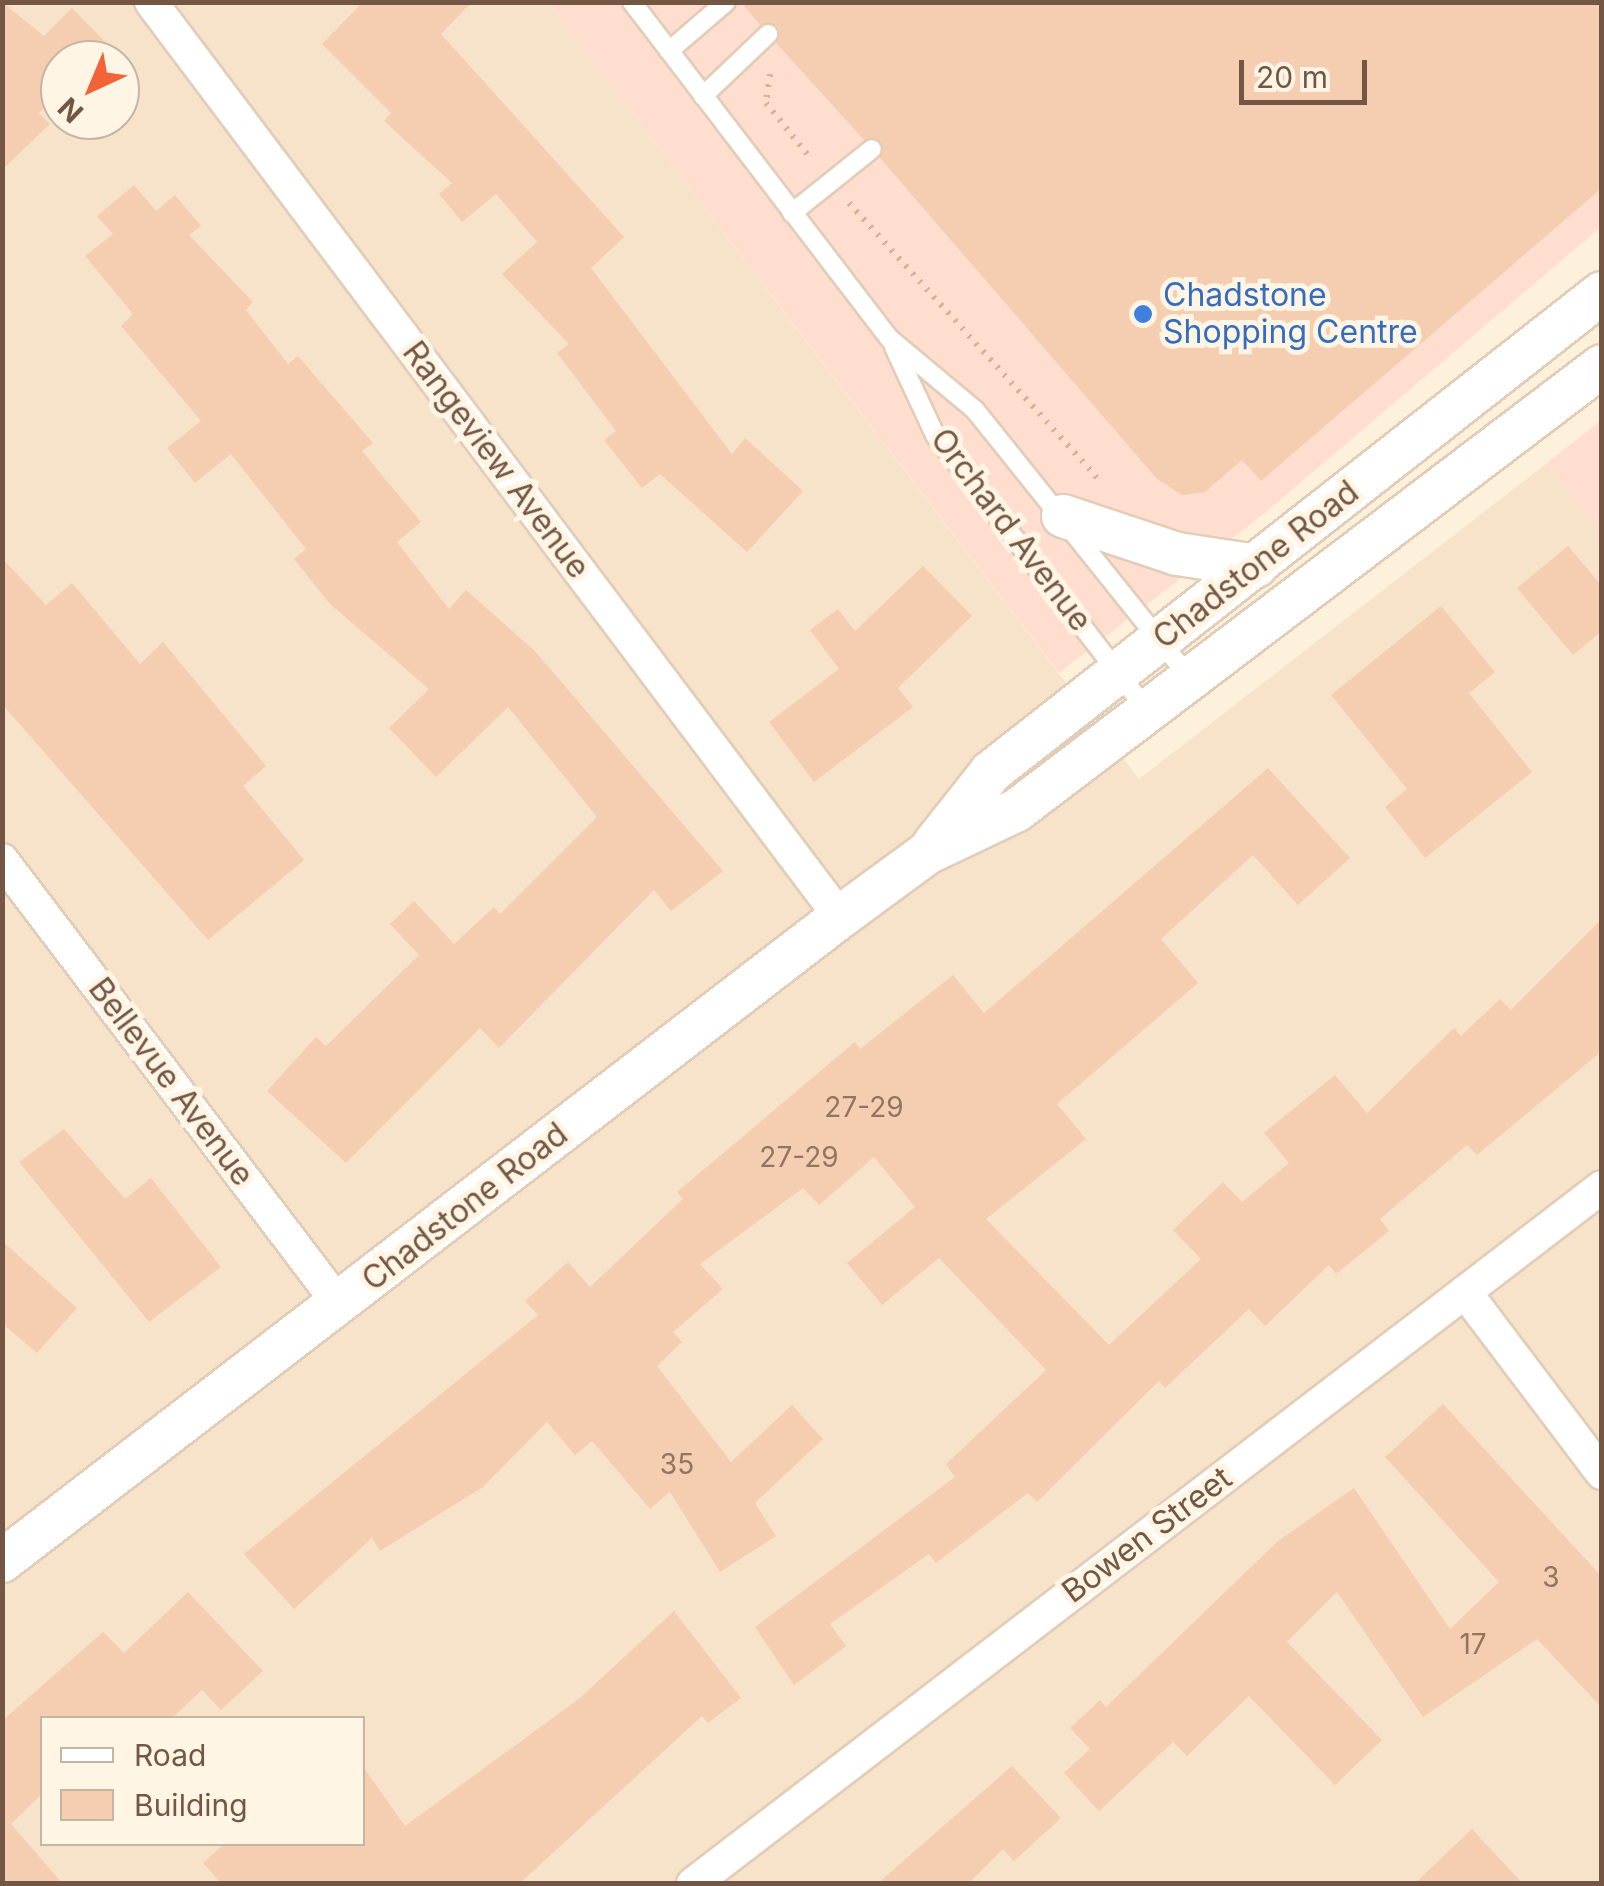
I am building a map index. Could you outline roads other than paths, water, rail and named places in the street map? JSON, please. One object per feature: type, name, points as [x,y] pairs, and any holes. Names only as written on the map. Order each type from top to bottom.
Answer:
[{"type":"street","name":"Rangeview Avenue","points":[[151,2],[840,918]]},
{"type":"street","name":"Chadstone Road","points":[[927,853],[991,772],[1602,293]]},
{"type":"street","name":"Chadstone Road","points":[[2,1562],[840,918],[927,853],[1016,810],[1602,366]]},
{"type":"street","points":[[1062,516],[1177,554],[1256,566]]},
{"type":"street","name":"Bellevue Avenue","points":[[2,860],[339,1304]]},
{"type":"street","name":"Bowen Street","points":[[693,1884],[1602,1187]]},
{"type":"street","points":[[1465,1292],[1602,1473]]},
{"type":"lane","name":"Orchard Avenue","points":[[632,2],[890,339],[975,410],[1189,676]]},
{"type":"lane","points":[[668,51],[726,2]]},
{"type":"lane","points":[[703,96],[768,34]]},
{"type":"lane","points":[[792,214],[872,149]]},
{"type":"lane","name":"Orchard Avenue","points":[[890,339],[935,435],[1147,710]]},
{"type":"place","name":"Chadstone Shopping Centre","points":[[1143,314]]}]
